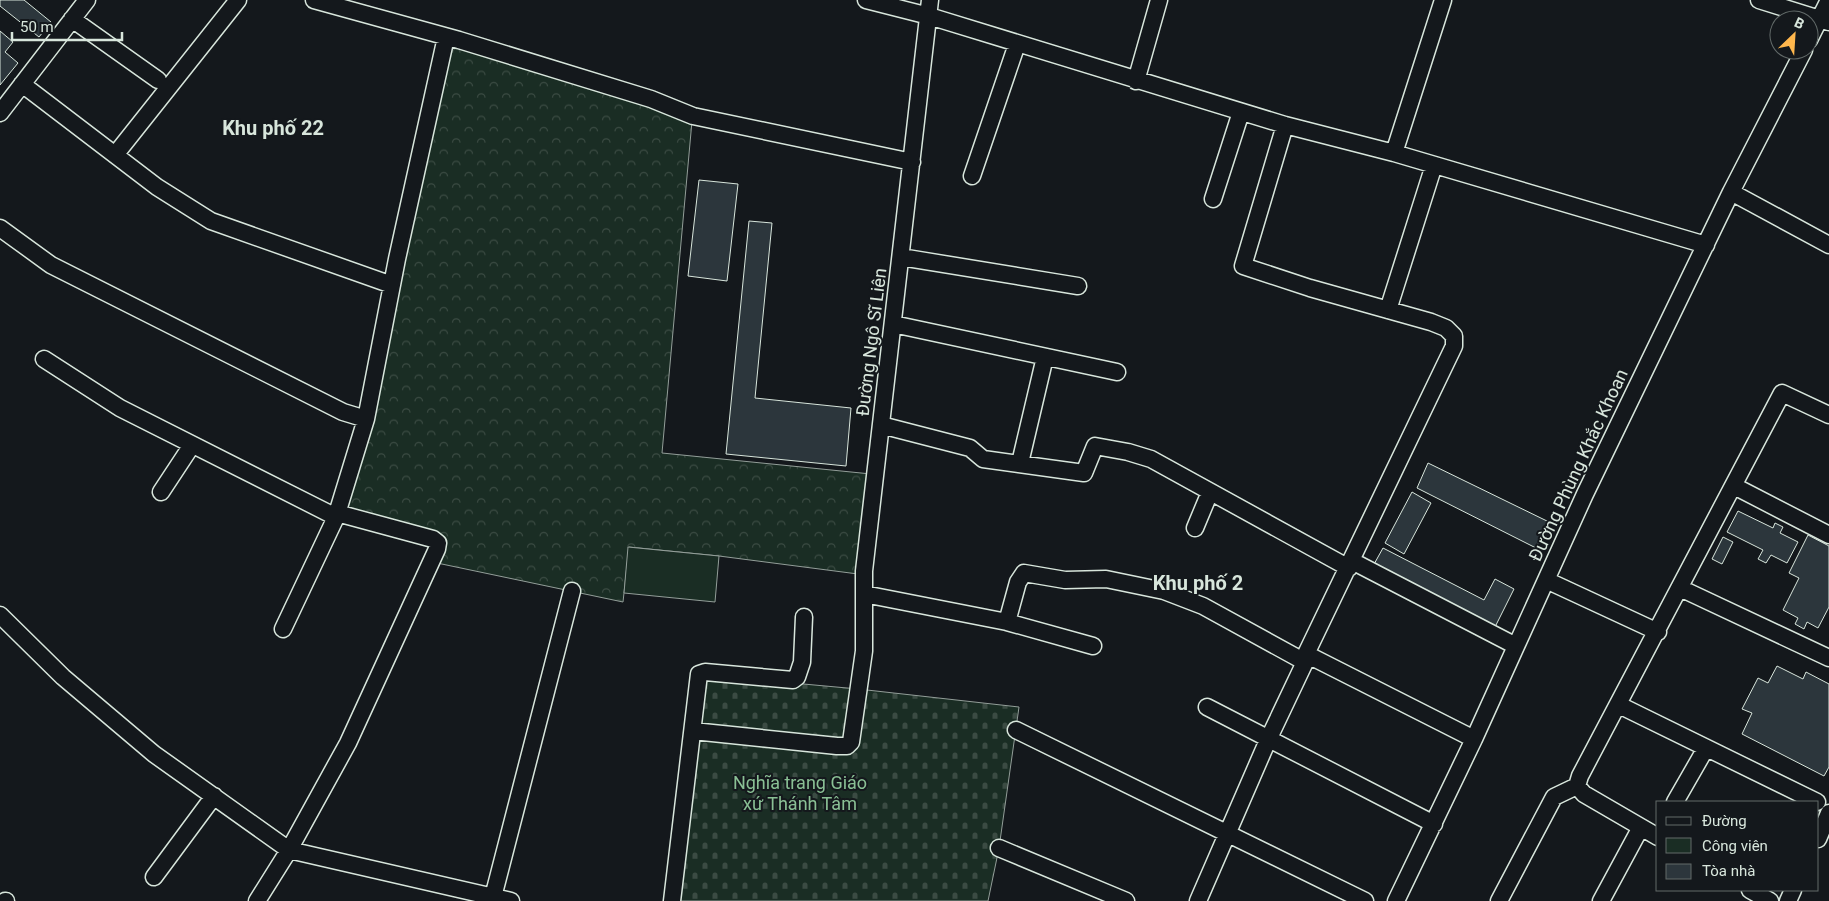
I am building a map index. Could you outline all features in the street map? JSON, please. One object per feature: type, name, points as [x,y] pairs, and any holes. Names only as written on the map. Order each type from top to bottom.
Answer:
[{"type":"street","points":[[0,113],[87,0]]},
{"type":"street","points":[[116,155],[238,0]]},
{"type":"street","points":[[314,0],[446,37],[651,99],[693,116],[912,162]]},
{"type":"street","points":[[866,0],[930,8],[1017,44],[1136,81],[1284,125],[1394,153],[1706,245]]},
{"type":"street","points":[[1136,81],[1159,0]]},
{"type":"street","points":[[1394,153],[1443,0]]},
{"type":"street","points":[[1759,0],[1825,20],[1829,0]]},
{"type":"street","name":"Đường Ngô Sĩ Liên","points":[[693,731],[847,746],[851,742],[864,651],[864,572],[930,8]]},
{"type":"street","points":[[72,19],[158,80]]},
{"type":"street","points":[[283,629],[337,515],[366,419],[392,285],[446,37]]},
{"type":"street","points":[[972,176],[1017,44]]},
{"type":"street","name":"Đường Phùng Khắc Khoan","points":[[1398,900],[1474,739],[1585,494],[1731,192],[1799,60]]},
{"type":"street","points":[[22,84],[157,188],[211,221],[392,285]]},
{"type":"street","points":[[1213,200],[1241,112]]},
{"type":"street","points":[[1198,901],[1305,658],[1454,346],[1454,336],[1446,328],[1243,266],[1284,125]]},
{"type":"street","points":[[1388,310],[1434,165]]},
{"type":"street","points":[[1731,192],[1829,244]]},
{"type":"street","points":[[0,228],[50,264],[343,412],[366,419]]},
{"type":"street","points":[[901,257],[1078,286]]},
{"type":"street","points":[[893,324],[1117,372]]},
{"type":"street","points":[[1020,464],[1045,357]]},
{"type":"street","points":[[44,359],[120,408],[337,515],[433,538],[438,543],[437,549],[348,743],[289,850],[257,901]]},
{"type":"street","points":[[1499,901],[1554,797],[1577,786],[1580,776],[1658,632],[1782,393],[1829,416]]},
{"type":"street","points":[[881,425],[970,448],[983,460],[1084,473],[1095,446],[1128,452],[1151,459],[1210,492],[1351,565],[1516,646]]},
{"type":"street","points":[[161,492],[192,445]]},
{"type":"street","points":[[1734,486],[1829,535]]},
{"type":"street","points":[[1196,528],[1210,492]]},
{"type":"street","points":[[1007,622],[1018,582],[1024,573],[1065,580],[1106,579],[1164,591],[1203,606],[1305,658],[1474,739]]},
{"type":"street","points":[[1546,580],[1658,632]]},
{"type":"street","points":[[1680,588],[1829,658]]},
{"type":"street","points":[[492,899],[572,591]]},
{"type":"street","points":[[864,594],[1007,622],[1093,646]]},
{"type":"street","points":[[0,615],[71,684],[154,754],[289,850],[492,899],[511,901]]},
{"type":"street","points":[[672,901],[698,678],[701,673],[793,680],[798,677],[802,662],[804,617]]},
{"type":"street","points":[[1619,705],[1815,801]]},
{"type":"street","points":[[1207,707],[1434,824]]},
{"type":"street","points":[[1016,730],[1228,832],[1364,901]]},
{"type":"street","points":[[1676,801],[1706,748]]},
{"type":"street","points":[[1577,786],[1584,794],[1656,835]]},
{"type":"street","points":[[154,877],[214,796]]},
{"type":"street","points":[[1819,837],[1829,813]]},
{"type":"street","points":[[1602,901],[1641,827]]},
{"type":"street","points":[[1000,848],[1126,901]]},
{"type":"street","points":[[1752,891],[1770,901]]},
{"type":"green space","points":[[449,42],[649,104],[692,121],[662,453],[871,474],[858,574],[719,556],[629,547],[623,602],[437,563],[442,551],[342,509]]},
{"type":"green space","points":[[628,547],[719,556],[715,602],[624,593]]},
{"type":"green space","name":"Nghĩa trang Giáo xứ Thánh Tâm","points":[[705,675],[858,689],[1019,707],[999,848],[988,901],[676,901]]},
{"type":"building","points":[[0,0],[24,0],[51,22],[39,37],[0,6]]},
{"type":"building","points":[[0,31],[13,42],[5,52],[18,63],[0,85]]},
{"type":"building","points":[[699,180],[738,184],[727,281],[688,276]]},
{"type":"building","points":[[749,221],[772,223],[755,398],[851,408],[846,466],[726,454]]},
{"type":"building","points":[[1428,463],[1549,522],[1536,548],[1417,488]]},
{"type":"building","points":[[1412,492],[1431,503],[1404,554],[1385,543]]},
{"type":"building","points":[[1738,511],[1773,528],[1775,523],[1783,527],[1780,533],[1798,542],[1787,563],[1771,555],[1766,563],[1758,559],[1763,550],[1727,532]]},
{"type":"building","points":[[1808,535],[1829,546],[1829,607],[1818,628],[1807,622],[1804,629],[1795,624],[1798,618],[1783,610],[1799,578],[1789,573]]},
{"type":"building","points":[[1723,537],[1733,542],[1722,564],[1712,559]]},
{"type":"building","points":[[1383,548],[1484,600],[1495,579],[1514,589],[1494,629],[1373,566]]},
{"type":"building","points":[[1777,666],[1803,679],[1806,672],[1829,684],[1829,767],[1824,776],[1742,734],[1752,713],[1742,709],[1758,678],[1768,683]]},
{"type":"district","name":"Khu phố 22","points":[[273,128]]},
{"type":"district","name":"Khu phố 2","points":[[1198,583]]}]
